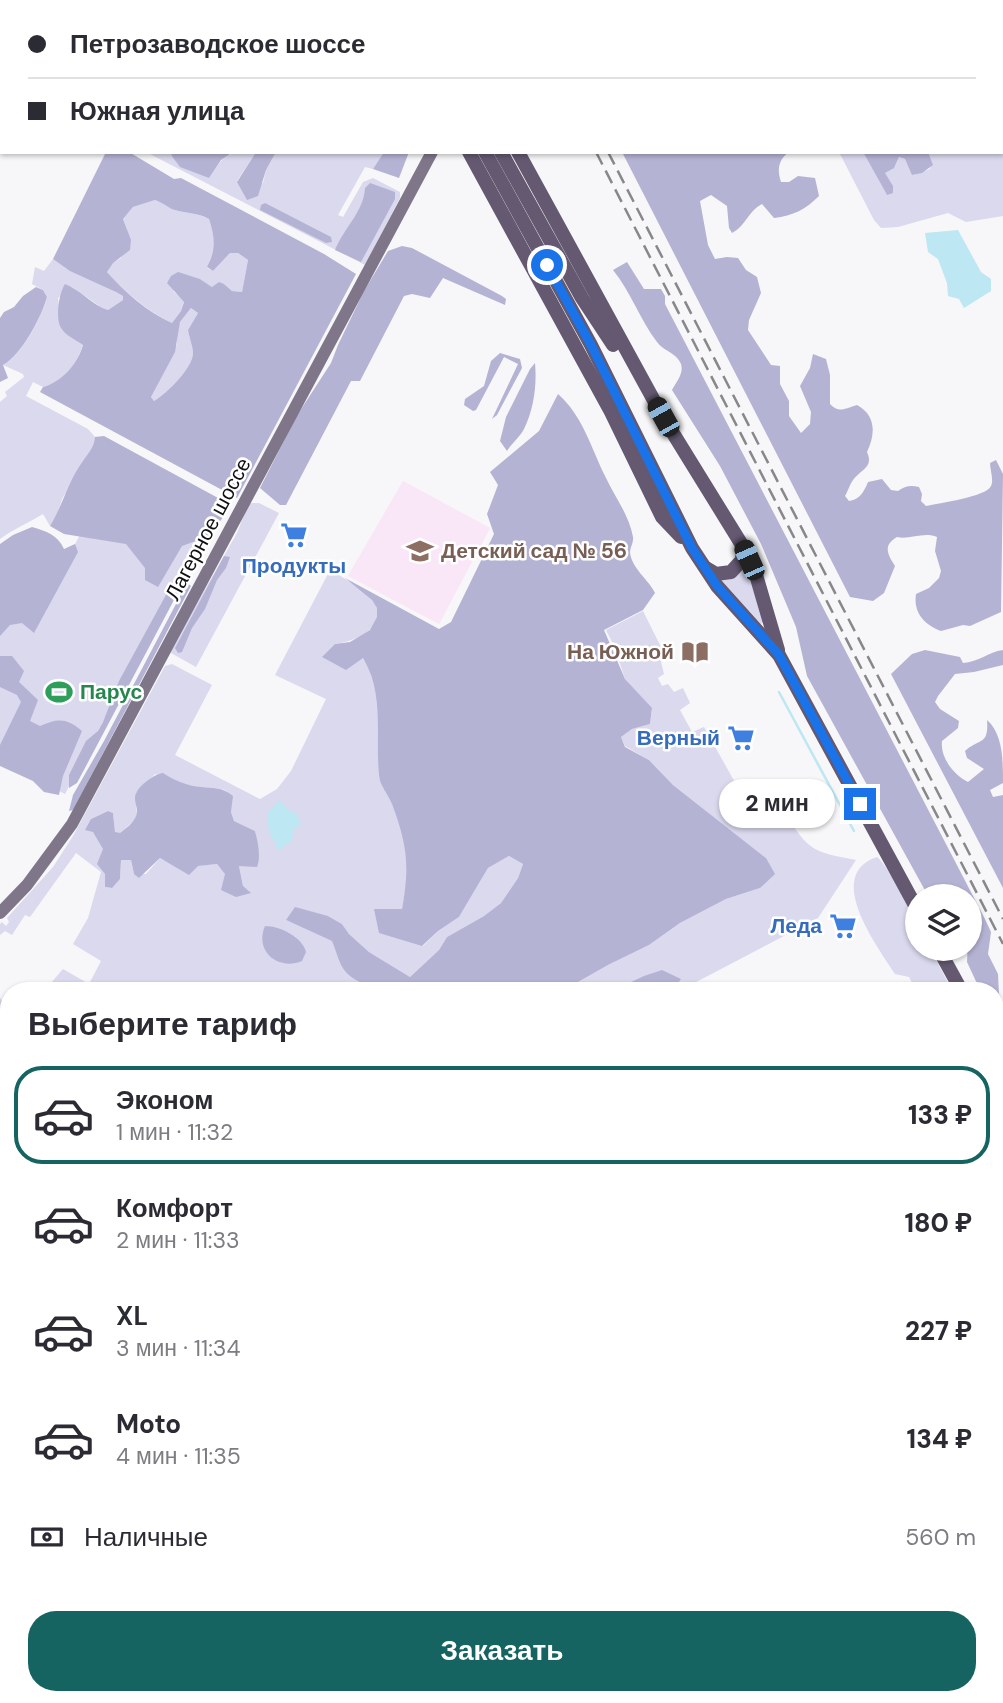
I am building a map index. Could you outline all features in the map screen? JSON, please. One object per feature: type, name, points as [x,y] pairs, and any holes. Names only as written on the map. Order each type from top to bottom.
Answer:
[{"type":"main road","points":[[470,154],[611,412],[662,517],[692,548]]},
{"type":"main road","points":[[486,154],[591,345],[692,548],[717,586],[779,655]]},
{"type":"main road","points":[[502,154],[582,298],[663,417],[742,545],[756,575],[779,655],[905,887]]},
{"type":"main road","points":[[519,154],[663,417]]},
{"type":"main road","points":[[703,565],[716,574],[731,572],[742,561],[742,545]]},
{"type":"main road","points":[[945,961],[957,982]]},
{"type":"street","name":"Лагерное шоссе","points":[[0,913],[27,885],[72,824],[431,154]]},
{"type":"shaded area","points":[[105,154],[132,154],[174,179],[181,178],[324,254],[356,274],[237,498],[40,392],[43,387],[57,381],[68,371],[83,345],[65,333],[59,324],[58,306],[65,284],[108,310],[123,300],[123,296],[116,292],[70,271],[53,259]],"holes":[[[155,200],[173,209],[209,219],[214,243],[207,267],[213,271],[230,253],[238,253],[248,260],[242,292],[232,291],[219,282],[212,287],[200,279],[178,272],[171,276],[167,283],[184,302],[172,323],[145,307],[107,272],[113,263],[130,250],[131,240],[123,219],[133,207]],[[191,308],[198,313],[188,330],[193,351],[189,366],[178,380],[154,401],[151,397],[175,352],[180,322]]]},
{"type":"shaded area","points":[[150,154],[174,154],[171,156],[209,178],[227,156],[255,154],[237,181],[263,183],[266,170],[275,154],[383,154],[373,169],[365,167],[338,215],[343,217],[363,182],[373,178],[400,192],[400,198],[365,265]]},
{"type":"shaded area","points":[[230,154],[221,160],[209,178],[180,167],[171,155]]},
{"type":"shaded area","points":[[255,154],[275,154],[266,170],[258,196],[247,200],[237,182]]},
{"type":"shaded area","points":[[383,154],[408,154],[399,178],[373,169]]},
{"type":"shaded area","points":[[623,154],[787,154],[779,166],[781,182],[789,182],[798,176],[815,178],[819,196],[804,208],[787,216],[774,218],[762,204],[732,233],[727,206],[711,195],[700,201],[708,245],[715,259],[738,258],[746,270],[757,277],[761,293],[749,320],[748,330],[771,365],[780,366],[780,384],[789,401],[789,416],[801,433],[810,424],[811,412],[800,386],[810,368],[813,354],[826,359],[830,375],[830,404],[840,410],[857,405],[864,409],[871,420],[873,433],[867,452],[869,462],[851,483],[845,496],[849,501],[861,495],[868,482],[882,479],[891,490],[919,487],[921,501],[926,506],[972,496],[991,486],[990,463],[996,460],[1003,474],[1001,612],[970,626],[963,625],[941,631],[925,622],[916,607],[916,594],[929,588],[939,578],[941,571],[935,551],[937,537],[932,535],[897,537],[893,540],[888,547],[888,554],[895,566],[884,593],[873,601],[850,597]]},
{"type":"shaded area","points":[[840,154],[864,154],[887,195],[885,173],[895,166],[899,157],[905,159],[913,175],[930,169],[929,154],[1003,154],[1003,216],[966,222],[948,213],[898,227],[881,228],[874,220]]},
{"type":"shaded area","points":[[864,154],[929,154],[933,165],[922,173],[912,175],[905,159],[899,157],[894,168],[885,173],[893,186],[893,193],[887,195]]},
{"type":"shaded area","points":[[370,183],[395,192],[395,199],[361,262],[335,250],[361,204],[365,188]]},
{"type":"shaded area","points":[[155,200],[175,210],[209,219],[214,244],[207,268],[213,271],[230,253],[238,253],[248,260],[242,292],[232,291],[224,284],[212,287],[200,279],[173,291],[184,301],[181,311],[172,323],[145,307],[114,280],[107,272],[112,263],[121,258],[127,229],[123,219],[133,207]]},
{"type":"shaded area","points":[[265,203],[331,237],[332,242],[326,243],[260,210]]},
{"type":"shaded area","points":[[958,230],[981,272],[991,279],[991,291],[964,308],[959,299],[948,296],[947,283],[938,259],[928,252],[925,233]]},
{"type":"shaded area","points":[[402,246],[412,248],[502,296],[506,299],[505,305],[443,278],[430,298],[412,294],[404,296],[360,381],[351,381],[286,505],[280,505],[260,488],[296,417],[331,363],[364,291],[388,251]]},
{"type":"shaded area","points":[[53,259],[123,296],[123,300],[108,310],[72,287],[58,298],[62,330],[83,344],[73,365],[63,376],[43,387],[33,382],[26,396],[88,429],[95,437],[95,444],[62,499],[50,526],[43,514],[0,539],[0,402],[7,396],[5,392],[24,377],[23,374],[3,365],[24,344],[47,297],[43,290],[32,284],[35,267],[44,271]]},
{"type":"shaded area","points":[[627,262],[644,289],[661,289],[665,304],[967,884],[921,884],[807,676],[796,627],[761,544],[720,466],[672,390],[681,375],[681,364],[657,342],[613,270]]},
{"type":"shaded area","points":[[36,287],[43,290],[47,297],[44,306],[24,344],[3,365],[8,378],[0,382],[0,318]]},
{"type":"shaded area","points":[[191,308],[198,313],[188,330],[192,359],[178,380],[154,401],[151,397],[177,344],[180,322]]},
{"type":"shaded area","points":[[500,353],[520,359],[522,368],[497,415],[492,419],[518,364],[504,357],[476,410],[464,405],[465,399],[484,386],[491,361]]},
{"type":"shaded area","points":[[535,363],[535,388],[530,413],[522,432],[507,451],[500,441],[506,417]]},
{"type":"shaded area","points":[[558,394],[574,412],[586,433],[628,521],[633,537],[630,552],[633,563],[655,593],[643,610],[604,630],[625,679],[652,708],[650,724],[632,729],[621,737],[625,747],[649,760],[673,785],[766,858],[775,874],[760,888],[726,899],[680,923],[649,945],[578,982],[361,982],[345,971],[332,941],[286,920],[295,907],[328,916],[342,924],[369,952],[410,977],[439,950],[447,937],[501,903],[518,878],[523,864],[509,856],[488,868],[459,917],[422,946],[379,933],[374,909],[402,909],[406,855],[397,818],[379,778],[377,700],[370,672],[363,658],[346,670],[322,657],[335,644],[350,642],[370,630],[377,617],[377,608],[372,600],[345,578],[439,629],[451,622],[494,534],[487,514],[498,485],[490,472],[539,431]]},
{"type":"shaded area","points":[[104,436],[231,505],[205,544],[193,542],[182,546],[158,587],[145,580],[145,568],[126,544],[64,534],[50,526],[95,437]]},
{"type":"shaded area","name":"Детский сад № 56","points":[[403,481],[490,528],[439,624],[348,576]]},
{"type":"shaded area","points":[[251,503],[259,503],[279,513],[196,667],[171,653],[172,647],[237,533]]},
{"type":"shaded area","name":"Парус","points":[[87,521],[184,537],[200,545],[184,577],[180,575],[65,794],[0,760],[0,623],[35,622]]},
{"type":"shaded area","points":[[32,527],[55,537],[64,549],[75,544],[78,552],[34,633],[22,623],[10,625],[0,636],[0,544]]},
{"type":"shaded area","points":[[224,556],[230,557],[226,568],[217,580],[182,652],[178,653],[175,648]]},
{"type":"shaded area","points":[[744,564],[764,620],[761,624],[718,577]]},
{"type":"shaded area","points":[[330,570],[370,598],[377,608],[378,616],[371,629],[357,638],[335,644],[363,658],[378,698],[379,778],[389,795],[404,836],[408,875],[402,909],[423,946],[438,931],[459,917],[488,868],[509,856],[523,864],[518,878],[501,903],[447,937],[439,950],[410,977],[369,952],[342,924],[328,916],[286,920],[333,941],[346,968],[362,982],[90,982],[101,961],[73,944],[88,918],[101,872],[76,853],[30,917],[25,915],[12,935],[5,931],[0,935],[0,924],[2,922],[6,926],[9,922],[7,918],[53,867],[73,836],[165,666],[172,664],[212,685],[175,755],[260,799],[277,789],[291,771],[326,699],[275,675]],"holes":[[[155,774],[184,784],[221,789],[228,793],[232,796],[231,812],[234,821],[255,831],[258,849],[239,866],[243,886],[217,864],[180,865],[160,858],[146,874],[134,874],[131,860],[121,860],[120,879],[111,888],[105,887],[105,874],[98,864],[104,849],[93,831],[91,819],[108,811],[113,813],[115,833],[120,833],[135,820],[137,792]]]},
{"type":"shaded area","points":[[178,579],[183,583],[77,783],[69,788],[69,775],[86,741],[98,731],[119,681],[173,582]]},
{"type":"shaded area","points":[[187,583],[191,586],[73,810],[69,811],[73,795]]},
{"type":"shaded area","points":[[643,611],[667,659],[661,662],[664,674],[658,678],[662,686],[668,684],[674,692],[683,688],[690,703],[680,710],[692,732],[704,727],[742,795],[765,789],[777,800],[807,843],[821,852],[856,860],[818,918],[696,982],[578,982],[649,945],[680,923],[726,899],[760,888],[766,858],[673,785],[649,760],[625,746],[621,737],[632,729],[650,724],[652,709],[625,679],[606,630]]},
{"type":"shaded area","points":[[925,650],[960,657],[963,663],[1003,650],[1003,665],[955,674],[935,702],[940,709],[959,721],[958,728],[942,741],[943,754],[953,770],[968,782],[984,769],[967,758],[965,751],[985,738],[987,720],[999,740],[1003,783],[990,790],[993,797],[1003,795],[1003,888],[891,674],[912,654]]},
{"type":"shaded area","points":[[0,656],[12,656],[24,671],[19,682],[38,700],[30,721],[40,726],[62,721],[82,731],[63,776],[59,795],[44,792],[33,781],[0,766],[0,745],[21,702],[17,695],[0,687]]},
{"type":"shaded area","points":[[163,773],[186,784],[221,789],[233,796],[231,812],[234,821],[255,831],[257,840],[257,867],[239,866],[243,886],[251,893],[236,897],[221,890],[225,874],[217,864],[198,866],[189,875],[160,858],[139,878],[134,874],[131,860],[121,860],[120,879],[112,888],[105,887],[105,874],[97,864],[103,849],[93,832],[85,830],[91,819],[108,811],[113,813],[115,832],[120,833],[136,816],[135,799],[138,790],[150,779]]},
{"type":"shaded area","points":[[280,800],[287,809],[297,814],[301,825],[293,829],[292,842],[279,851],[269,832],[267,814]]},
{"type":"shaded area","points":[[877,857],[881,861],[905,899],[905,961],[936,961],[948,982],[912,982],[909,977],[895,974],[859,912],[854,895],[855,879],[862,866]]},
{"type":"shaded area","points":[[982,913],[991,932],[988,954],[998,974],[998,982],[976,982],[967,962],[982,961]]},
{"type":"shaded area","points":[[265,926],[284,930],[295,937],[306,952],[302,961],[285,963],[270,957],[263,943]]},
{"type":"shaded area","points":[[63,969],[86,982],[52,982]]},
{"type":"shaded area","points":[[662,970],[681,979],[679,982],[631,982]]},
{"type":"waterway","points":[[779,692],[854,831]]},
{"type":"railway","points":[[597,154],[1003,944]]},
{"type":"railway","points":[[609,154],[1003,919]]},
{"type":"place","name":"Продукты","points":[[294,535]]},
{"type":"place","name":"Детский сад № 56","points":[[420,551]]},
{"type":"place","name":"На Южной","points":[[695,652]]},
{"type":"place","name":"Парус","points":[[59,692]]},
{"type":"place","name":"Верный","points":[[741,738]]},
{"type":"place","name":"Леда","points":[[843,926]]},
{"type":"route","points":[[547,265],[591,345],[692,548],[717,586],[779,655],[860,804]]}]
